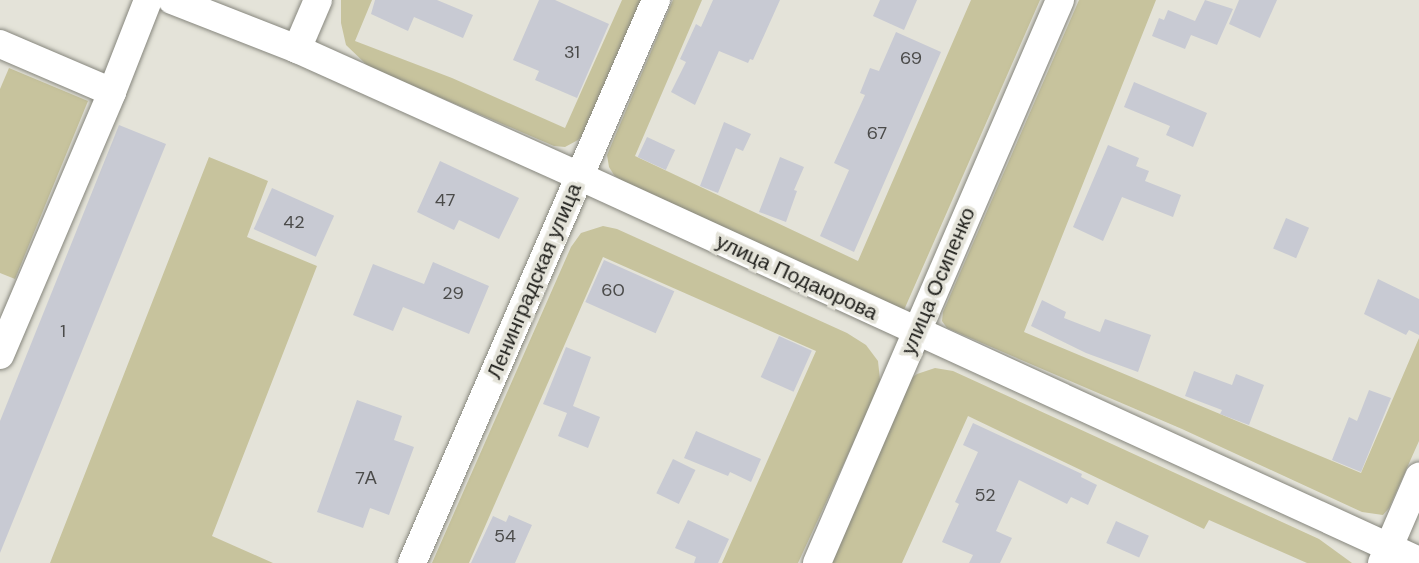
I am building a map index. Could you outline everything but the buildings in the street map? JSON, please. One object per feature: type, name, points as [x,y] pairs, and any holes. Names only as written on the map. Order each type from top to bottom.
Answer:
[{"type":"street","points":[[0,355],[148,0]]},
{"type":"street","name":"улица Подаюрова","points":[[172,0],[297,49],[579,176],[916,331],[1385,555],[1419,561]]},
{"type":"street","points":[[297,49],[318,0]]},
{"type":"street","name":"Ленинградская улица","points":[[412,563],[656,0]]},
{"type":"street","name":"улица Осипенко","points":[[817,563],[1060,0]]},
{"type":"street","points":[[0,44],[111,92]]},
{"type":"street","points":[[1385,555],[1419,477]]},
{"type":"shaded area","points":[[341,0],[372,0],[355,41],[452,78],[565,128],[622,0],[643,0],[588,128],[578,140],[565,147],[554,146],[369,67],[346,45],[341,23]]},
{"type":"shaded area","points":[[673,0],[702,0],[635,156],[858,261],[971,0],[1040,0],[904,310],[628,186],[614,175],[607,155]]},
{"type":"shaded area","points":[[1079,0],[1156,0],[1024,332],[1361,473],[1419,338],[1419,441],[1389,508],[1383,515],[1362,512],[1182,429],[947,328],[942,321],[943,312]]},
{"type":"shaded area","points":[[9,68],[88,101],[15,279],[0,273],[0,89]]},
{"type":"shaded area","points":[[209,157],[268,181],[247,237],[317,266],[212,536],[273,563],[50,563]]},
{"type":"shaded area","points":[[603,226],[617,229],[847,333],[866,345],[878,361],[880,380],[875,396],[798,563],[722,563],[816,351],[603,257],[469,563],[432,563],[571,247],[581,233]]},
{"type":"shaded area","points":[[935,368],[953,371],[1319,539],[1352,563],[1307,563],[1209,520],[1204,529],[968,416],[902,563],[824,563],[906,382],[917,374]]}]
